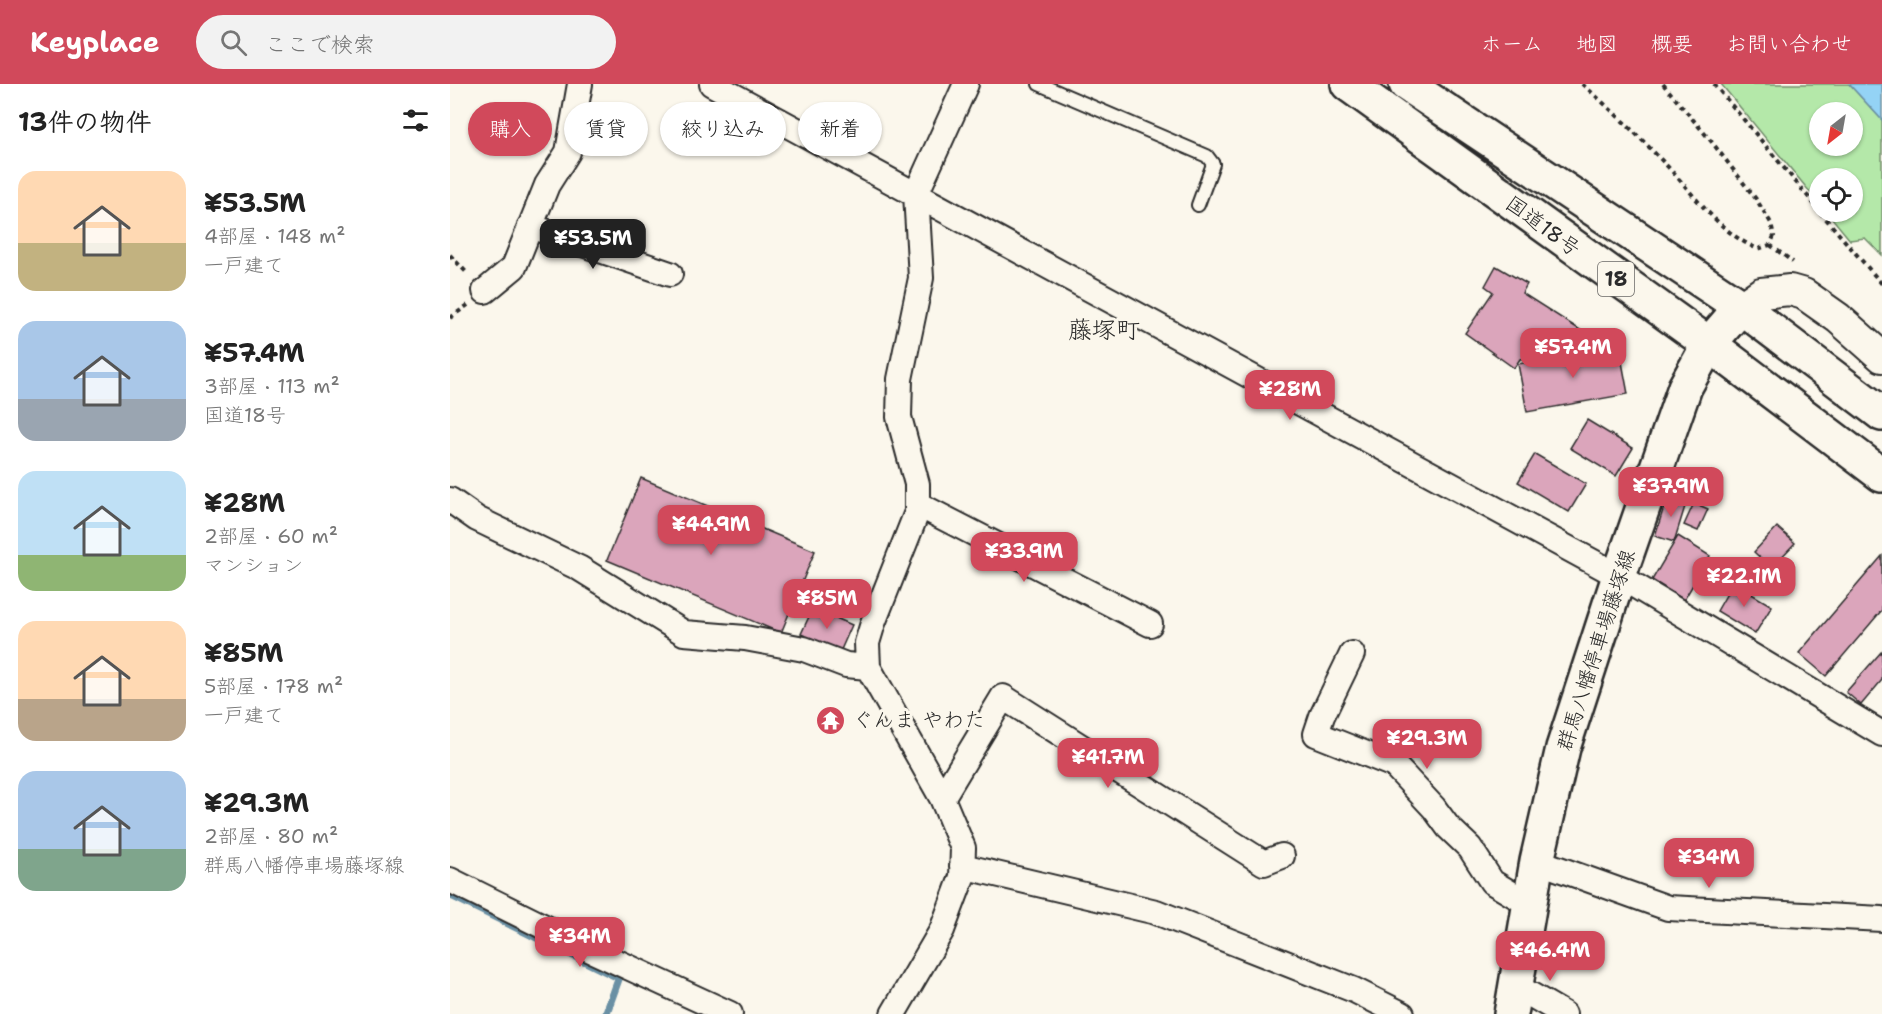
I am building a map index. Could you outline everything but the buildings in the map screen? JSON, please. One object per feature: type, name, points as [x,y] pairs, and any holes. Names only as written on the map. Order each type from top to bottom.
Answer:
[{"type":"main road","name":"国道18号","points":[[1348,84],[1709,344],[1882,475]]},
{"type":"main road","name":"国道18号","points":[[1406,84],[1741,307],[1882,414]]},
{"type":"main road","name":"群馬八幡停車場藤塚線","points":[[1514,1000],[1537,861],[1563,748],[1619,576],[1685,387],[1709,344],[1741,307]]},
{"type":"street","points":[[485,291],[514,267],[547,185],[568,152],[580,84]]},
{"type":"street","points":[[711,84],[1619,576],[1882,734]]},
{"type":"street","points":[[893,1014],[942,930],[962,877],[963,848],[942,798],[868,667],[867,643],[917,512],[917,484],[899,417],[900,379],[921,278],[916,194],[966,84]]},
{"type":"street","points":[[530,226],[670,274]]},
{"type":"street","points":[[1741,307],[1761,293],[1790,290],[1803,294],[1838,318],[1882,357]]},
{"type":"street","points":[[450,500],[477,519],[579,568],[684,633],[745,638],[804,649],[846,665],[868,667]]},
{"type":"street","points":[[917,504],[1150,624]]},
{"type":"street","points":[[1352,654],[1322,716],[1316,734],[1394,765],[1434,808],[1448,827],[1470,848],[1492,882],[1529,904]]},
{"type":"street","points":[[942,798],[1003,698],[1264,863],[1282,856]]},
{"type":"street","points":[[1537,861],[1668,908],[1882,919]]},
{"type":"street","points":[[962,866],[1156,912],[1354,990],[1402,1014]]},
{"type":"street","points":[[450,880],[599,954],[730,1014]]},
{"type":"street","points":[[1514,1000],[1564,1014]]},
{"type":"lane","points":[[1040,84],[1207,156],[1213,164],[1198,205]]},
{"type":"path","points":[[1582,84],[1666,165],[1730,233],[1758,249],[1770,245],[1774,236],[1771,224],[1756,199],[1712,141],[1663,84]]},
{"type":"path","points":[[1714,84],[1809,198]]},
{"type":"path","points":[[1829,222],[1882,284]]},
{"type":"green space","points":[[1721,84],[1849,84],[1882,120],[1882,255],[1865,238],[1850,240],[1835,222],[1863,222],[1863,168],[1809,168],[1809,191]]},
{"type":"water","points":[[1849,84],[1882,84],[1882,120]]},
{"type":"waterway","points":[[450,895],[619,978],[606,1014]]},
{"type":"place","name":"ぐんま やわた","points":[[831,720]]},
{"type":"district","name":"藤塚町","points":[[1104,330]]}]
